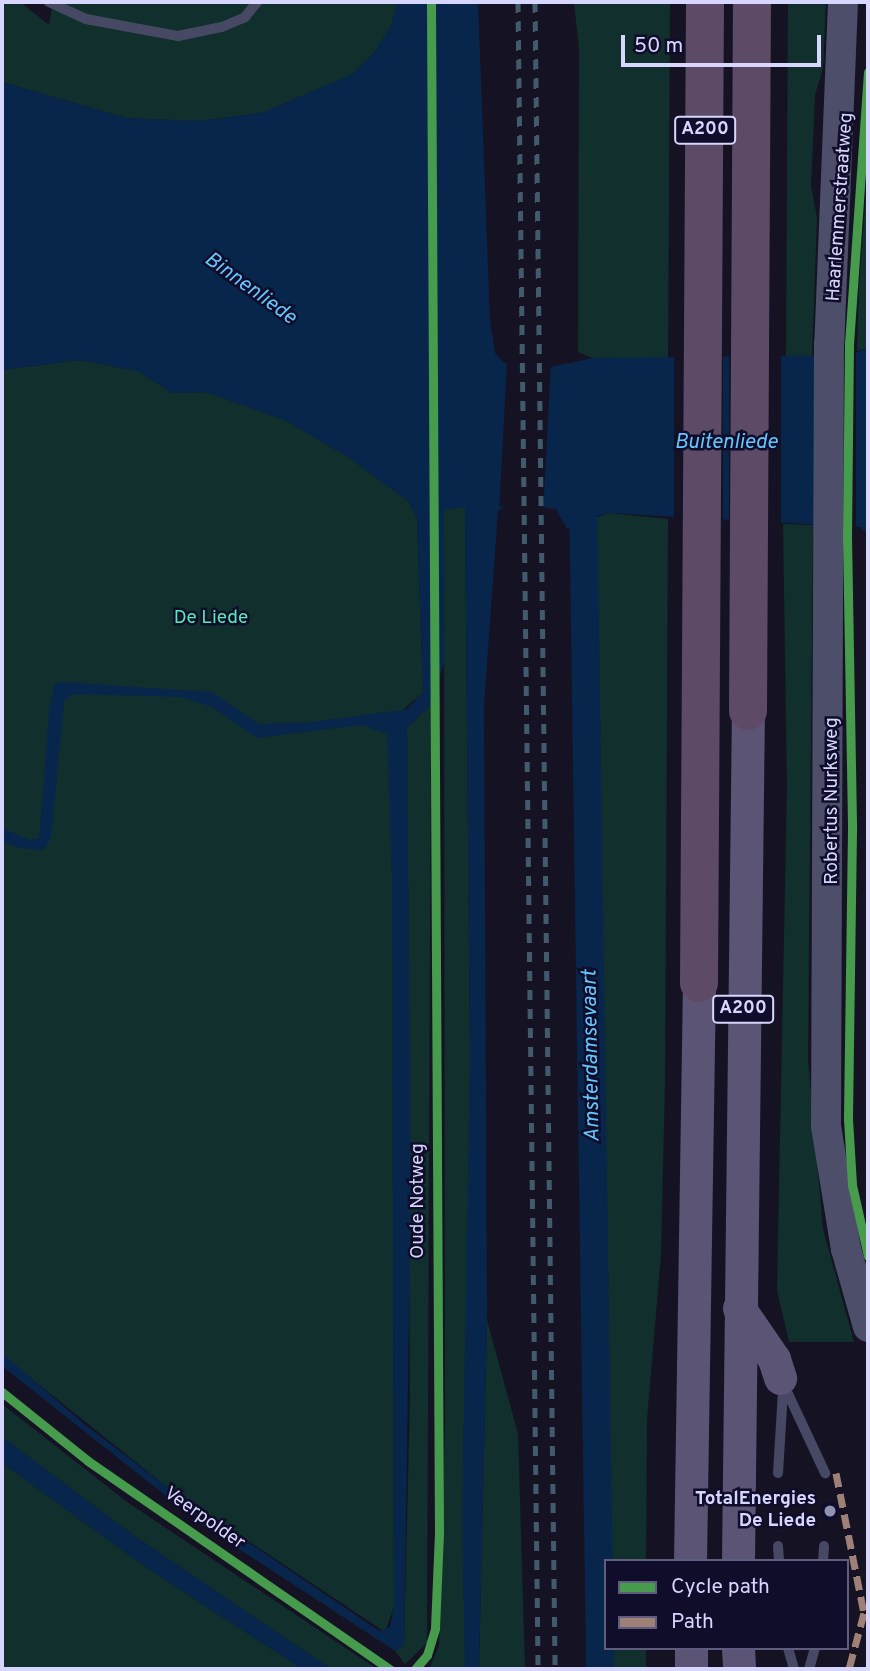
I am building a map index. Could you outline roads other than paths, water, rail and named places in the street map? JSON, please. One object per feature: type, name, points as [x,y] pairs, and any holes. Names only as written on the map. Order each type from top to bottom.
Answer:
[{"type":"highway","name":"A200","points":[[698,983],[703,615],[705,2]]},
{"type":"highway","name":"A200","points":[[748,711],[752,2]]},
{"type":"main road","name":"Haarlemmerstraatweg","points":[[828,481],[829,344],[843,2]]},
{"type":"main road","name":"Robertus Nurksweg","points":[[828,481],[826,1126],[846,1250],[868,1327]]},
{"type":"main road","name":"A200","points":[[738,1559],[738,1308],[748,711]]},
{"type":"main road","name":"A200","points":[[690,1559],[698,983]]},
{"type":"main road","points":[[738,1308],[774,1359],[780,1378]]},
{"type":"main road","points":[[691,1650],[691,1669]]},
{"type":"main road","points":[[738,1650],[738,1669]]},
{"type":"lane","points":[[49,2],[86,19],[178,36],[222,27],[245,17],[257,2]]},
{"type":"lane","points":[[778,1472],[785,1403],[780,1378]]},
{"type":"lane","points":[[780,1378],[825,1473]]},
{"type":"lane","points":[[778,1546],[779,1559]]},
{"type":"lane","points":[[823,1559],[824,1546]]},
{"type":"lane","points":[[789,1650],[794,1669]]},
{"type":"lane","points":[[809,1669],[814,1650]]},
{"type":"water","points":[[397,2],[478,2],[490,321],[495,353],[504,363],[550,367],[593,358],[850,355],[868,348],[868,534],[860,527],[608,513],[596,516],[595,525],[567,529],[556,509],[509,503],[498,511],[484,705],[487,1320],[479,1669],[465,1669],[462,1521],[470,1054],[465,507],[444,510],[444,663],[431,705],[407,728],[411,1188],[404,1645],[395,1651],[204,1526],[2,1366],[2,1353],[84,1424],[167,1487],[379,1631],[390,1627],[394,1606],[392,883],[387,734],[361,725],[257,738],[212,707],[181,697],[73,694],[64,702],[51,838],[44,850],[19,848],[2,842],[2,828],[30,840],[39,838],[49,712],[54,684],[61,682],[212,692],[259,724],[312,722],[407,709],[423,693],[417,517],[408,501],[348,457],[287,421],[206,392],[172,393],[138,371],[80,360],[2,370],[2,82],[126,118],[198,121],[262,113],[351,75],[374,53],[391,26]]},
{"type":"water","points":[[2,1437],[136,1537],[331,1669],[302,1669],[146,1567],[2,1463]]},
{"type":"waterway","name":"Amsterdamsevaart","points":[[583,489],[600,1669]]},
{"type":"railway","points":[[518,2],[538,1669]]},
{"type":"railway","points":[[535,2],[555,1669]]},
{"type":"place","name":"TotalEnergies De Liede","points":[[830,1511]]},
{"type":"water label","name":"Binnenliede","points":[[250,289]]},
{"type":"water label","name":"Buitenliede","points":[[726,443]]},
{"type":"park label","name":"De Liede","points":[[211,619]]}]
